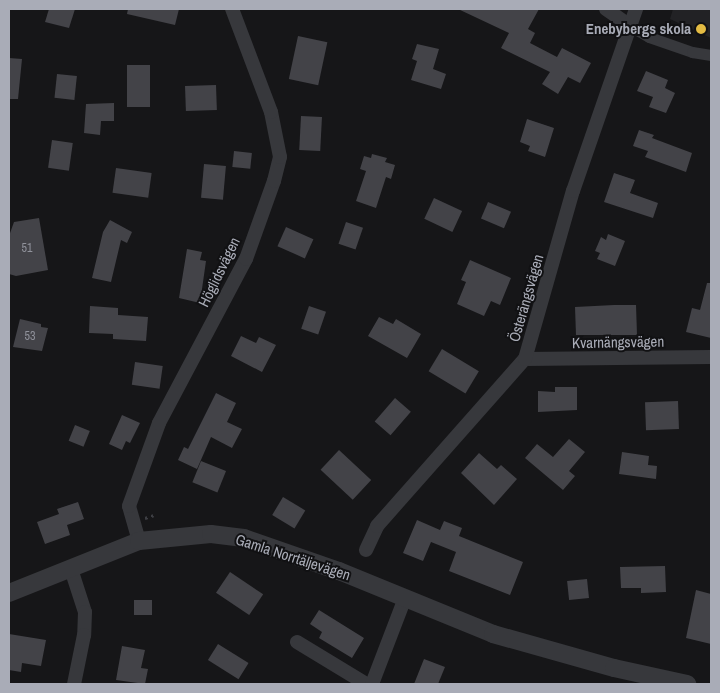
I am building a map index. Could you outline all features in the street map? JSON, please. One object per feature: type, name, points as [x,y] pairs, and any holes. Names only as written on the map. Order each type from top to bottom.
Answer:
[{"type":"street","name":"Höglidsvägen","points":[[139,541],[129,506],[159,423],[246,259],[274,181],[280,157],[271,112],[232,9]]},
{"type":"street","points":[[606,9],[649,38],[692,52],[711,55]]},
{"type":"street","name":"Österängsvägen","points":[[366,550],[377,526],[525,359],[574,191],[636,9]]},
{"type":"street","name":"Kvarnängsvägen","points":[[525,359],[711,357]]},
{"type":"street","name":"Gamla Norrtäljevägen","points":[[9,593],[139,541],[211,534],[244,538],[339,571],[493,634],[614,668],[687,684]]},
{"type":"street","points":[[71,569],[85,612],[84,636],[74,684]]},
{"type":"street","points":[[372,684],[405,598]]},
{"type":"street","points":[[297,642],[366,684]]},
{"type":"shaded area","name":"Enebybergs skola","points":[[673,9],[711,9],[711,38],[670,19]]},
{"type":"building","points":[[49,9],[75,9],[69,28],[45,22]]},
{"type":"building","points":[[128,9],[179,9],[175,25],[127,14]]},
{"type":"building","points":[[458,9],[539,9],[528,29],[535,33],[530,43],[557,57],[562,48],[591,63],[580,83],[568,77],[558,94],[542,84],[550,72],[501,48],[509,33]]},
{"type":"building","points":[[298,36],[327,42],[318,85],[289,79]]},
{"type":"building","points":[[417,44],[439,49],[433,69],[446,74],[441,89],[411,80],[417,61],[412,59]]},
{"type":"building","points":[[9,58],[22,59],[18,99],[9,99]]},
{"type":"building","points":[[127,65],[150,65],[150,107],[127,107]]},
{"type":"building","points":[[646,71],[668,80],[665,88],[675,93],[666,113],[649,107],[653,97],[637,91]]},
{"type":"building","points":[[57,74],[77,76],[74,100],[54,98]]},
{"type":"building","points":[[216,85],[217,110],[186,111],[185,86]]},
{"type":"building","points":[[114,103],[114,121],[101,121],[100,135],[84,133],[86,104]]},
{"type":"building","points":[[301,116],[322,117],[320,151],[299,150]]},
{"type":"building","points":[[527,119],[554,128],[545,157],[528,151],[530,146],[520,142]]},
{"type":"building","points":[[639,130],[654,135],[652,138],[692,153],[686,172],[645,157],[648,151],[633,146]]},
{"type":"building","points":[[52,140],[73,143],[69,171],[48,168]]},
{"type":"building","points":[[234,151],[252,153],[250,169],[232,167]]},
{"type":"building","points":[[372,154],[387,158],[385,162],[395,165],[391,179],[386,177],[376,208],[356,201],[366,171],[360,169],[364,156],[371,158]]},
{"type":"building","points":[[204,164],[226,166],[223,200],[201,198]]},
{"type":"building","points":[[116,168],[152,173],[148,198],[113,193]]},
{"type":"building","points":[[614,173],[635,180],[630,193],[658,203],[653,218],[604,202]]},
{"type":"building","points":[[434,198],[462,211],[452,232],[424,219]]},
{"type":"building","points":[[488,202],[511,212],[504,228],[481,219]]},
{"type":"building","points":[[39,218],[48,270],[16,276],[9,274],[9,236],[14,222]]},
{"type":"building","points":[[110,220],[132,232],[127,243],[121,240],[111,282],[92,278],[103,232]]},
{"type":"building","points":[[346,222],[363,228],[356,250],[339,244]]},
{"type":"building","points":[[286,227],[313,239],[305,258],[277,246]]},
{"type":"building","points":[[608,234],[625,241],[615,266],[597,259],[600,253],[595,251],[601,237],[606,240]]},
{"type":"building","points":[[187,249],[202,252],[200,260],[206,261],[200,303],[179,298]]},
{"type":"building","points":[[470,260],[511,278],[500,305],[491,301],[484,316],[457,304],[466,282],[461,280]]},
{"type":"building","points":[[707,283],[711,283],[711,338],[686,332],[692,308],[700,310]]},
{"type":"building","points":[[636,305],[637,335],[576,335],[575,307]]},
{"type":"building","points":[[90,306],[118,308],[118,315],[148,317],[146,341],[113,339],[113,334],[89,333]]},
{"type":"building","points":[[309,306],[326,312],[318,335],[301,329]]},
{"type":"building","points":[[379,317],[393,324],[396,319],[421,334],[407,358],[368,336]]},
{"type":"building","points":[[20,319],[41,324],[41,327],[48,328],[42,351],[13,347]]},
{"type":"building","points":[[241,336],[256,343],[259,337],[276,345],[262,372],[231,356]]},
{"type":"building","points":[[442,349],[479,371],[465,393],[429,371]]},
{"type":"building","points":[[135,362],[163,366],[160,389],[132,385]]},
{"type":"building","points":[[555,387],[577,387],[577,410],[538,412],[538,391],[555,392]]},
{"type":"building","points":[[216,393],[236,403],[227,422],[242,429],[232,448],[211,437],[197,469],[178,460],[184,447],[188,449]]},
{"type":"building","points":[[395,398],[411,412],[391,435],[375,421]]},
{"type":"building","points":[[678,401],[679,429],[646,430],[645,402]]},
{"type":"building","points":[[122,415],[140,423],[130,443],[126,441],[122,450],[109,444]]},
{"type":"building","points":[[75,425],[90,431],[83,447],[69,441]]},
{"type":"building","points":[[569,439],[585,452],[569,471],[575,476],[563,490],[525,458],[537,444],[553,457]]},
{"type":"building","points":[[339,450],[371,480],[353,500],[321,470]]},
{"type":"building","points":[[622,452],[649,456],[648,465],[657,466],[656,479],[619,474]]},
{"type":"building","points":[[479,453],[497,469],[501,465],[517,479],[494,505],[461,473]]},
{"type":"building","points":[[201,461],[226,471],[217,492],[192,482]]},
{"type":"building","points":[[283,497],[305,510],[294,528],[272,515]]},
{"type":"building","points":[[78,502],[84,519],[67,525],[70,535],[45,544],[37,522],[59,514],[57,509]]},
{"type":"building","points":[[417,520],[440,530],[444,521],[462,528],[459,536],[523,562],[510,595],[449,571],[456,552],[431,542],[423,561],[403,553]]},
{"type":"building","points":[[665,566],[666,592],[641,593],[641,588],[621,588],[620,567]]},
{"type":"building","points":[[230,572],[263,594],[249,615],[216,593]]},
{"type":"building","points":[[587,579],[589,598],[569,600],[567,581]]},
{"type":"building","points":[[696,590],[711,594],[711,644],[686,638]]},
{"type":"building","points":[[134,600],[152,600],[152,615],[134,615]]},
{"type":"building","points":[[319,610],[364,638],[352,658],[319,638],[322,632],[310,624]]},
{"type":"building","points":[[9,634],[46,640],[41,666],[22,663],[21,672],[9,670]]},
{"type":"building","points":[[218,644],[249,663],[238,679],[208,660]]},
{"type":"building","points":[[122,646],[145,650],[141,668],[148,669],[145,684],[116,680]]},
{"type":"building","points":[[424,659],[445,667],[438,684],[414,684]]},
{"type":"place","name":"Enebybergs skola","points":[[701,29]]}]
